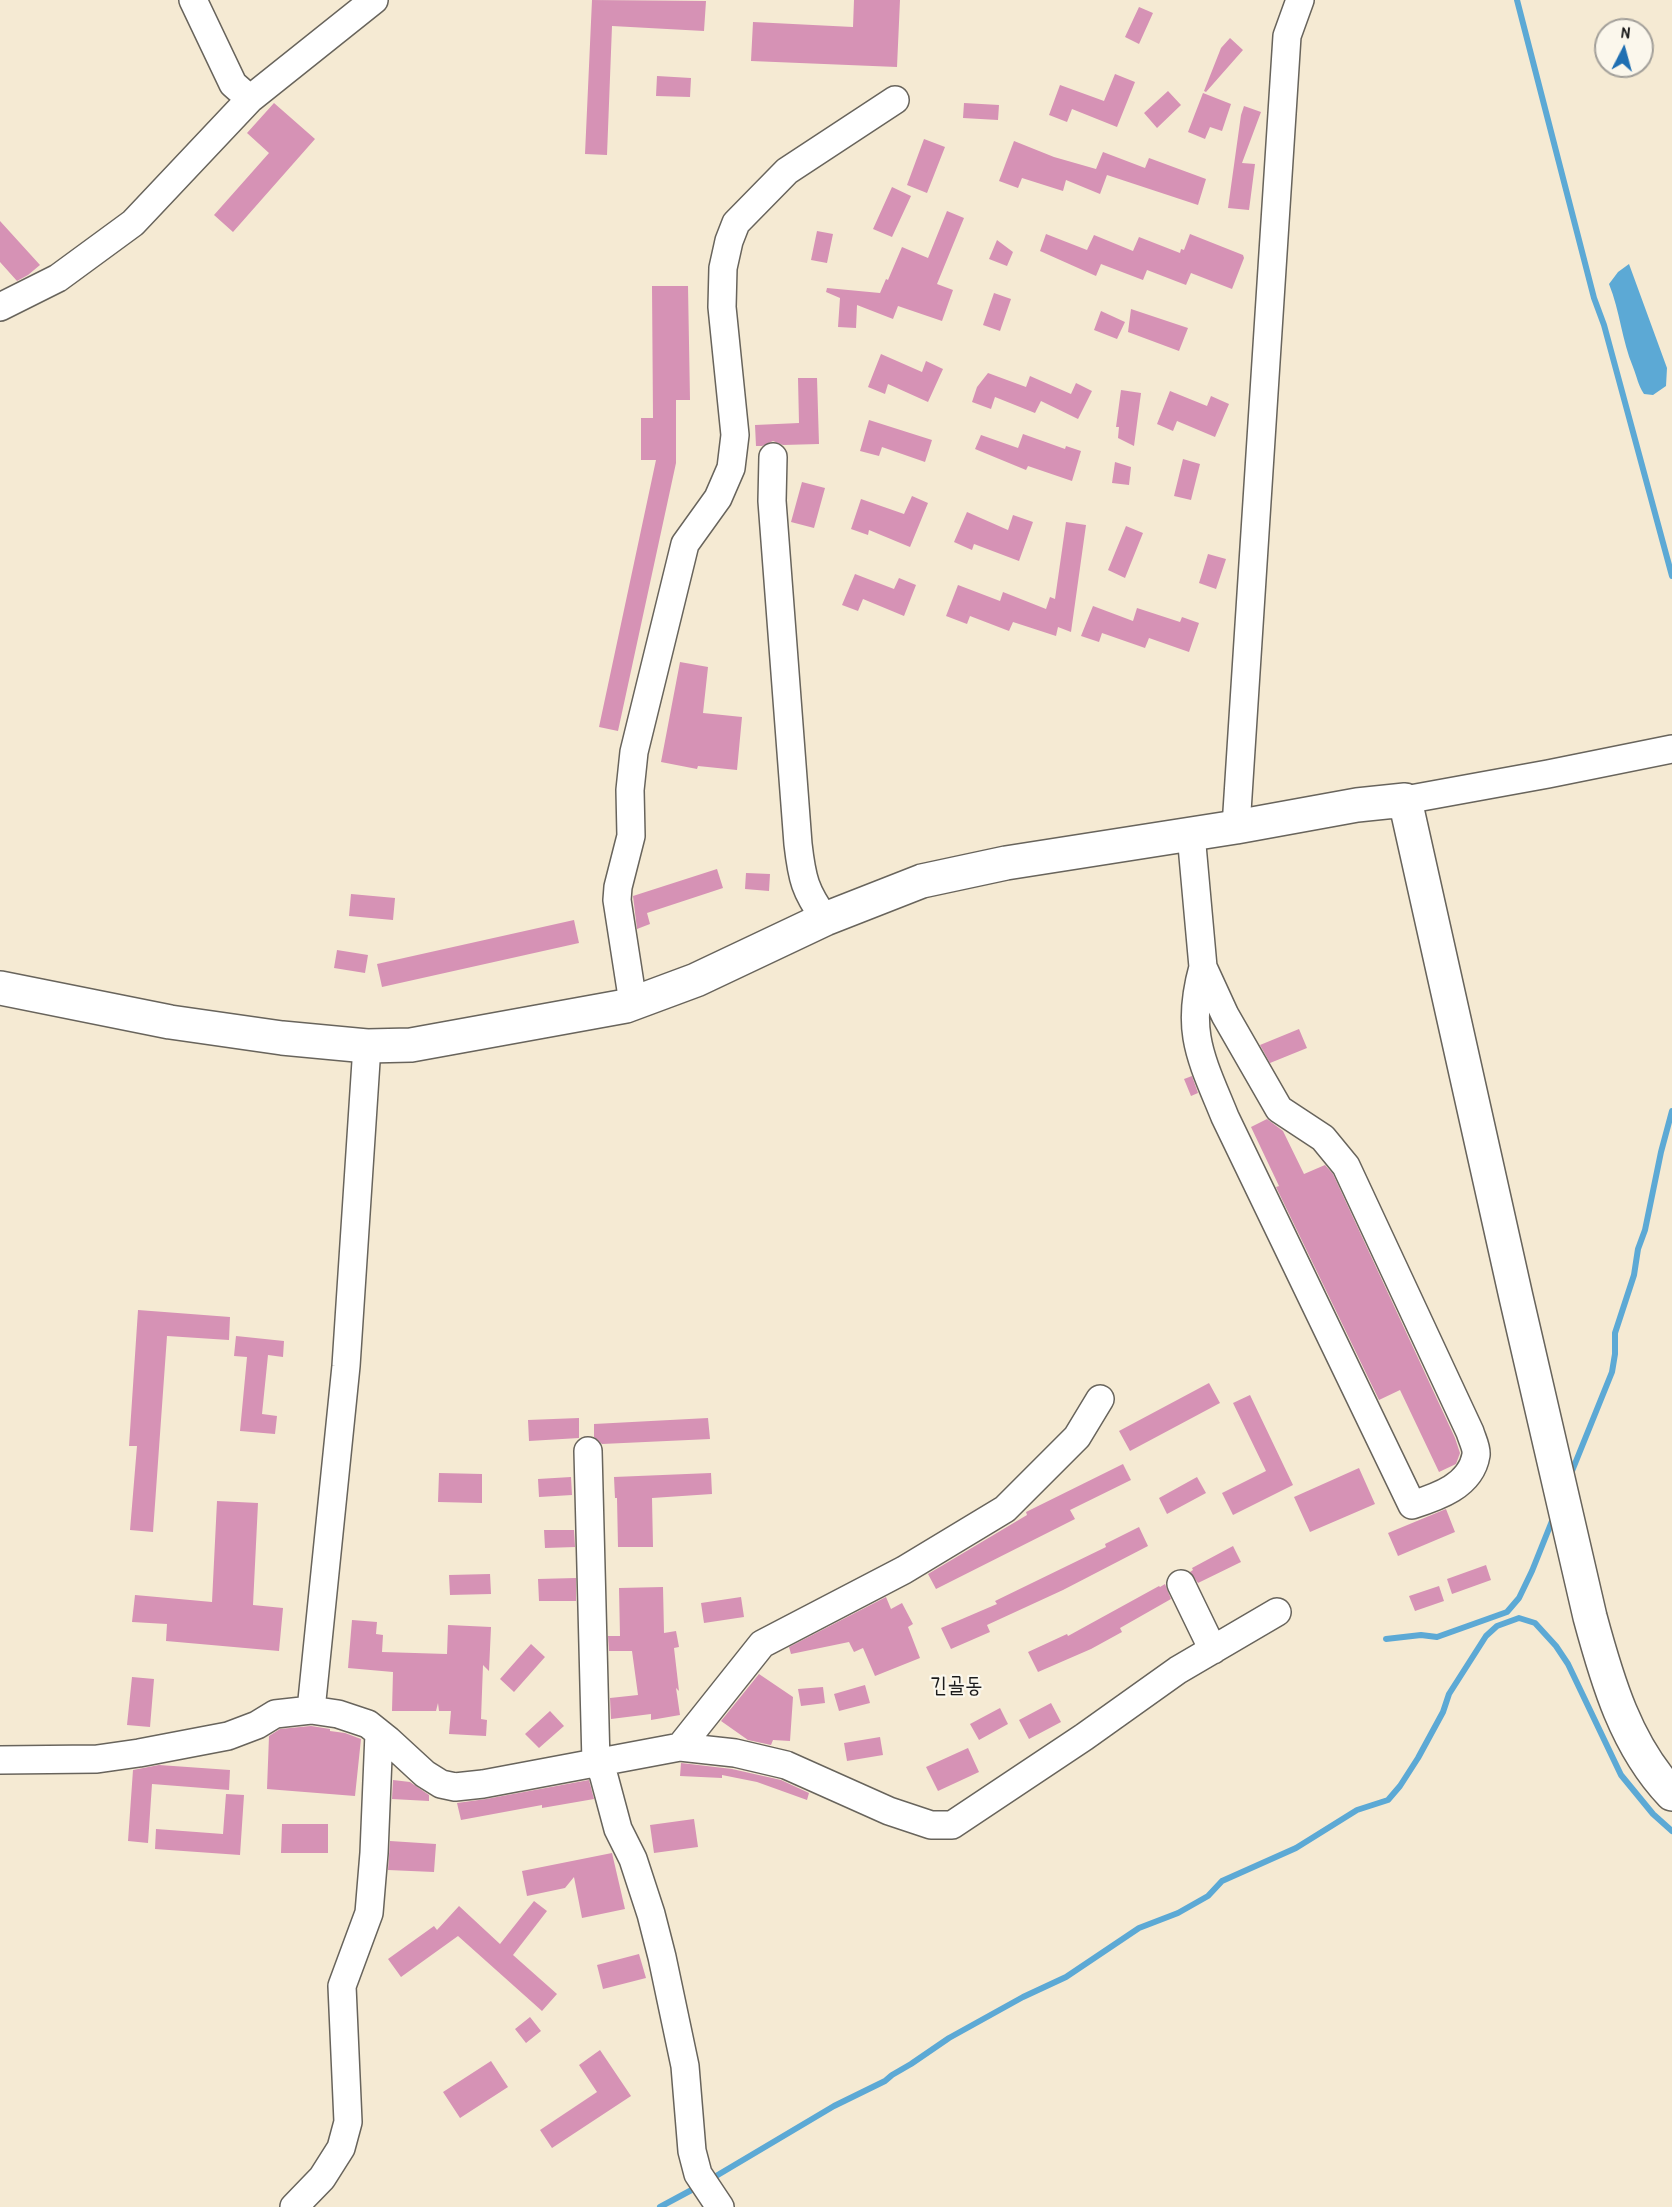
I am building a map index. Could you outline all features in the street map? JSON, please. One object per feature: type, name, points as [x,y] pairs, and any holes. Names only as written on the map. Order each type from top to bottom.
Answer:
[{"type":"main road","points":[[0,988],[170,1022],[282,1038],[367,1046],[411,1045],[633,1004],[696,980],[825,919],[922,881],[1006,862],[1236,827],[1357,805],[1405,800],[1516,1296],[1604,1670],[1625,1722],[1643,1757],[1672,1794]]},
{"type":"street","points":[[193,0],[233,84],[250,99]]},
{"type":"street","points":[[0,307],[58,278],[133,223],[250,99],[374,0]]},
{"type":"street","points":[[1236,827],[1287,36],[1300,0]]},
{"type":"street","points":[[633,1004],[617,900],[618,887],[631,836],[630,790],[634,752],[685,544],[718,498],[731,468],[735,435],[722,307],[723,268],[729,241],[736,223],[787,171],[895,100]]},
{"type":"street","points":[[773,457],[772,501],[801,876],[809,897],[825,919]]},
{"type":"street","points":[[1405,800],[1672,749]]},
{"type":"street","points":[[1191,834],[1203,967],[1195,1008],[1200,1054],[1225,1117],[1412,1506],[1434,1498],[1456,1486],[1470,1472],[1476,1454],[1470,1432],[1346,1166],[1323,1138],[1279,1109],[1225,1015],[1203,967]]},
{"type":"street","points":[[311,1710],[346,1366],[367,1046]]},
{"type":"street","points":[[680,1747],[762,1644],[904,1570],[1005,1509],[1077,1437],[1100,1399]]},
{"type":"street","points":[[588,1451],[596,1763],[603,1773],[618,1829],[633,1859],[651,1914],[685,2066],[692,2151],[698,2174],[720,2207]]},
{"type":"street","points":[[1181,1584],[1213,1650]]},
{"type":"street","points":[[0,1760],[97,1759],[140,1753],[228,1736],[257,1725],[275,1714],[311,1710],[338,1714],[368,1724],[425,1774],[441,1784],[455,1787],[483,1784],[680,1747],[735,1753],[786,1765],[889,1811],[930,1825],[952,1825],[1084,1737],[1178,1670],[1277,1612]]},
{"type":"street","points":[[294,2207],[322,2178],[342,2148],[348,2122],[342,1986],[369,1913],[379,1732]]},
{"type":"water","points":[[1629,264],[1667,368],[1666,386],[1653,395],[1644,394],[1639,384],[1626,347],[1609,284],[1618,272]]},
{"type":"building","points":[[592,0],[706,1],[704,31],[612,26],[607,155],[585,154]]},
{"type":"building","points":[[854,0],[900,0],[897,67],[751,61],[753,22],[853,27]]},
{"type":"building","points":[[1139,7],[1153,13],[1139,44],[1125,37]]},
{"type":"building","points":[[1230,38],[1243,50],[1206,92],[1204,91],[1221,48]]},
{"type":"building","points":[[1115,74],[1135,82],[1117,127],[1072,109],[1067,122],[1049,115],[1060,85],[1104,101]]},
{"type":"building","points":[[657,76],[691,78],[690,97],[656,96]]},
{"type":"building","points":[[1168,91],[1181,105],[1157,128],[1144,113]]},
{"type":"building","points":[[1203,93],[1231,104],[1222,131],[1210,127],[1205,139],[1188,132]]},
{"type":"building","points":[[274,103],[315,139],[233,232],[214,215],[269,153],[247,133]]},
{"type":"building","points":[[964,103],[999,105],[998,120],[963,118]]},
{"type":"building","points":[[1244,106],[1261,112],[1242,163],[1255,164],[1249,210],[1228,208]]},
{"type":"building","points":[[924,139],[945,147],[927,193],[907,185]]},
{"type":"building","points":[[1014,141],[1054,157],[1096,169],[1103,152],[1145,168],[1149,158],[1206,179],[1198,205],[1107,175],[1100,194],[1066,180],[1063,191],[1022,178],[1018,188],[999,181]]},
{"type":"building","points":[[892,187],[911,196],[892,237],[873,229]]},
{"type":"building","points":[[947,211],[964,218],[937,284],[953,290],[942,321],[898,306],[893,319],[857,305],[856,328],[838,327],[840,298],[826,292],[827,288],[880,293],[902,247],[928,258]]},
{"type":"building","points":[[0,221],[40,265],[17,281],[0,262]]},
{"type":"building","points":[[817,231],[833,234],[827,263],[811,260]]},
{"type":"building","points":[[1046,234],[1087,250],[1094,235],[1133,251],[1139,237],[1180,253],[1181,249],[1184,250],[1190,234],[1243,255],[1244,258],[1232,289],[1191,273],[1186,285],[1147,270],[1143,280],[1101,264],[1096,276],[1040,251]]},
{"type":"building","points":[[997,240],[1013,252],[1007,266],[989,259]]},
{"type":"building","points":[[652,286],[688,286],[690,400],[676,400],[676,463],[618,731],[599,727],[656,460],[641,460],[641,418],[653,418]]},
{"type":"building","points":[[994,293],[1011,299],[1000,331],[983,325]]},
{"type":"building","points":[[1131,309],[1188,328],[1179,351],[1128,332]]},
{"type":"building","points":[[1101,311],[1125,322],[1117,339],[1094,330]]},
{"type":"building","points":[[881,354],[922,372],[926,361],[943,369],[928,402],[888,384],[885,394],[868,387]]},
{"type":"building","points":[[988,373],[1026,387],[1030,376],[1071,394],[1076,383],[1092,391],[1078,419],[1041,401],[1035,413],[995,397],[991,409],[972,402],[977,387]]},
{"type":"building","points":[[798,378],[817,378],[819,444],[783,445],[773,441],[756,446],[755,425],[799,423]]},
{"type":"building","points":[[1121,390],[1141,393],[1134,446],[1118,438],[1119,427],[1116,427]]},
{"type":"building","points":[[1170,391],[1207,406],[1211,396],[1229,404],[1215,437],[1177,421],[1173,431],[1157,424]]},
{"type":"building","points":[[869,420],[932,440],[925,462],[882,447],[879,456],[860,451]]},
{"type":"building","points":[[1023,434],[1065,449],[1066,446],[1081,451],[1072,481],[1028,466],[1026,470],[975,449],[981,435],[1018,448]]},
{"type":"building","points":[[1183,459],[1200,464],[1191,500],[1174,496]]},
{"type":"building","points":[[1115,462],[1131,467],[1129,485],[1112,483]]},
{"type":"building","points":[[802,482],[825,488],[814,528],[791,522]]},
{"type":"building","points":[[912,496],[928,503],[910,547],[869,530],[868,535],[851,529],[861,499],[904,514]]},
{"type":"building","points":[[967,512],[1008,530],[1013,515],[1033,522],[1019,561],[974,544],[972,550],[954,542]]},
{"type":"building","points":[[1066,522],[1086,525],[1071,632],[1058,627],[1056,636],[1013,622],[1009,631],[970,616],[967,624],[946,616],[958,585],[1000,601],[1003,592],[1046,609],[1050,597],[1055,599]]},
{"type":"building","points":[[1126,526],[1143,533],[1125,578],[1108,570]]},
{"type":"building","points":[[1208,554],[1226,559],[1216,589],[1199,583]]},
{"type":"building","points":[[855,574],[894,589],[899,578],[916,585],[904,616],[863,599],[858,611],[842,605]]},
{"type":"building","points":[[1093,606],[1133,621],[1137,608],[1180,622],[1182,617],[1199,623],[1189,652],[1149,638],[1145,648],[1102,633],[1099,642],[1081,636]]},
{"type":"building","points":[[680,662],[708,667],[703,713],[742,717],[737,770],[698,766],[697,769],[661,762]]},
{"type":"building","points":[[717,869],[723,888],[647,913],[650,924],[637,929],[633,896]]},
{"type":"building","points":[[746,873],[770,874],[769,891],[745,889]]},
{"type":"building","points":[[351,894],[395,898],[393,920],[349,916]]},
{"type":"building","points":[[574,920],[579,943],[382,987],[377,964]]},
{"type":"building","points":[[337,950],[368,955],[365,973],[334,968]]},
{"type":"building","points":[[1299,1029],[1307,1048],[1270,1063],[1260,1045]]},
{"type":"building","points":[[1192,1076],[1198,1093],[1191,1096],[1184,1079]]},
{"type":"building","points":[[1267,1119],[1283,1131],[1304,1174],[1325,1165],[1333,1174],[1455,1438],[1460,1453],[1456,1464],[1439,1472],[1400,1390],[1379,1400],[1276,1187],[1279,1186],[1251,1127]]},
{"type":"building","points":[[138,1310],[230,1317],[229,1340],[167,1336],[153,1532],[130,1530],[137,1446],[129,1446]]},
{"type":"building","points":[[236,1336],[284,1341],[283,1357],[268,1355],[262,1414],[277,1416],[275,1434],[240,1431],[247,1357],[234,1356]]},
{"type":"building","points":[[1209,1383],[1220,1403],[1130,1451],[1119,1431]]},
{"type":"building","points":[[1250,1395],[1293,1485],[1233,1515],[1222,1493],[1266,1471],[1233,1403]]},
{"type":"building","points":[[579,1418],[579,1438],[529,1441],[528,1420]]},
{"type":"building","points":[[708,1418],[710,1439],[602,1444],[594,1437],[594,1424]]},
{"type":"building","points":[[1123,1464],[1131,1480],[1070,1510],[1075,1519],[936,1589],[928,1574],[1027,1515],[1026,1512]]},
{"type":"building","points":[[1359,1468],[1375,1504],[1310,1532],[1294,1497]]},
{"type":"building","points":[[439,1473],[482,1474],[482,1503],[438,1502]]},
{"type":"building","points":[[711,1473],[712,1494],[652,1498],[653,1547],[618,1547],[614,1477]]},
{"type":"building","points":[[571,1477],[572,1495],[539,1497],[538,1479]]},
{"type":"building","points":[[1197,1477],[1206,1493],[1167,1514],[1159,1498]]},
{"type":"building","points":[[217,1501],[258,1503],[253,1605],[283,1608],[279,1651],[166,1641],[167,1624],[132,1622],[135,1595],[212,1602]]},
{"type":"building","points":[[1446,1509],[1455,1532],[1398,1556],[1388,1533]]},
{"type":"building","points":[[1139,1527],[1148,1546],[1063,1590],[987,1625],[990,1632],[951,1649],[941,1628],[997,1604],[995,1601],[1106,1547],[1105,1544]]},
{"type":"building","points":[[544,1530],[574,1530],[575,1547],[545,1548]]},
{"type":"building","points":[[1233,1546],[1241,1562],[1198,1583],[1190,1572],[1192,1568]]},
{"type":"building","points":[[1486,1565],[1491,1580],[1452,1594],[1447,1579]]},
{"type":"building","points":[[490,1574],[491,1594],[450,1595],[449,1575]]},
{"type":"building","points":[[576,1578],[576,1601],[539,1601],[538,1579]]},
{"type":"building","points":[[1165,1584],[1171,1599],[1120,1628],[1122,1632],[1091,1649],[1038,1672],[1028,1652],[1067,1634],[1068,1636]]},
{"type":"building","points":[[1439,1586],[1444,1601],[1415,1611],[1409,1596]]},
{"type":"building","points":[[663,1587],[664,1633],[676,1631],[679,1647],[674,1648],[680,1715],[651,1720],[651,1714],[611,1719],[610,1698],[638,1695],[632,1651],[609,1651],[608,1636],[620,1636],[619,1588]]},
{"type":"building","points":[[741,1597],[744,1617],[704,1623],[701,1603]]},
{"type":"building","points":[[886,1597],[891,1609],[902,1603],[913,1624],[908,1627],[920,1658],[875,1676],[863,1648],[854,1652],[849,1642],[791,1654],[789,1647]]},
{"type":"building","points":[[352,1620],[377,1622],[376,1634],[383,1635],[382,1652],[447,1654],[448,1625],[491,1627],[489,1671],[483,1665],[481,1719],[487,1720],[486,1736],[449,1734],[451,1711],[439,1711],[438,1703],[436,1711],[392,1711],[393,1672],[348,1668]]},
{"type":"building","points":[[531,1644],[545,1657],[514,1692],[500,1679]]},
{"type":"building","points":[[759,1674],[793,1697],[790,1741],[773,1740],[771,1745],[748,1740],[721,1721]]},
{"type":"building","points":[[132,1677],[154,1679],[150,1727],[127,1725]]},
{"type":"building","points":[[865,1685],[870,1703],[839,1711],[834,1694]]},
{"type":"building","points":[[823,1687],[825,1703],[801,1706],[798,1689]]},
{"type":"building","points":[[1051,1703],[1061,1722],[1029,1739],[1019,1720]]},
{"type":"building","points":[[1000,1708],[1008,1724],[979,1740],[970,1724]]},
{"type":"building","points":[[550,1711],[564,1726],[539,1748],[525,1734]]},
{"type":"building","points":[[311,1726],[330,1729],[330,1731],[345,1733],[361,1739],[355,1796],[267,1789],[269,1736],[280,1729]]},
{"type":"building","points":[[880,1737],[883,1755],[847,1761],[844,1743]]},
{"type":"building","points":[[968,1748],[979,1772],[938,1791],[926,1767]]},
{"type":"building","points":[[681,1763],[732,1769],[781,1780],[809,1793],[807,1800],[757,1782],[722,1775],[722,1778],[680,1776]]},
{"type":"building","points":[[159,1765],[230,1770],[229,1790],[152,1784],[148,1843],[128,1841],[133,1770]]},
{"type":"building","points":[[393,1780],[410,1782],[429,1795],[429,1801],[392,1799]]},
{"type":"building","points":[[589,1780],[594,1799],[542,1808],[542,1805],[461,1820],[457,1803]]},
{"type":"building","points":[[226,1794],[244,1795],[240,1855],[155,1849],[156,1829],[223,1834]]},
{"type":"building","points":[[694,1819],[698,1847],[654,1853],[650,1825]]},
{"type":"building","points":[[282,1824],[328,1824],[328,1853],[281,1853]]},
{"type":"building","points":[[390,1841],[436,1844],[434,1872],[388,1870]]},
{"type":"building","points":[[612,1853],[625,1909],[582,1918],[574,1877],[565,1888],[527,1896],[522,1871]]},
{"type":"building","points":[[534,1901],[547,1911],[513,1955],[557,1994],[542,2011],[458,1936],[401,1977],[388,1959],[434,1926],[437,1930],[459,1906],[500,1944]]},
{"type":"building","points":[[639,1954],[646,1978],[603,1989],[597,1965]]},
{"type":"building","points":[[530,2017],[541,2031],[526,2043],[515,2029]]},
{"type":"building","points":[[600,2050],[631,2096],[552,2148],[540,2130],[597,2092],[579,2065]]},
{"type":"building","points":[[491,2061],[508,2087],[460,2118],[443,2092]]},
{"type":"waterway","points":[[1517,0],[1594,298],[1604,325],[1672,576]]},
{"type":"waterway","points":[[1570,1476],[1612,1372],[1615,1333],[1634,1275],[1638,1249],[1645,1230],[1672,1111]]},
{"type":"waterway","points":[[1386,1639],[1421,1635],[1437,1637],[1507,1612],[1519,1598],[1554,1516]]},
{"type":"waterway","points":[[711,2179],[834,2106],[885,2081],[949,2038],[1023,1997],[1066,1977],[1139,1928],[1178,1913],[1208,1896],[1222,1881],[1296,1848],[1357,1810],[1388,1800],[1418,1758],[1443,1712],[1449,1694],[1486,1636],[1497,1626],[1519,1618],[1535,1623],[1556,1646],[1568,1664],[1621,1775],[1653,1814],[1672,1831]]},
{"type":"waterway","points":[[660,2207],[699,2186]]},
{"type":"district","name":"긴골동","points":[[956,1686]]}]
